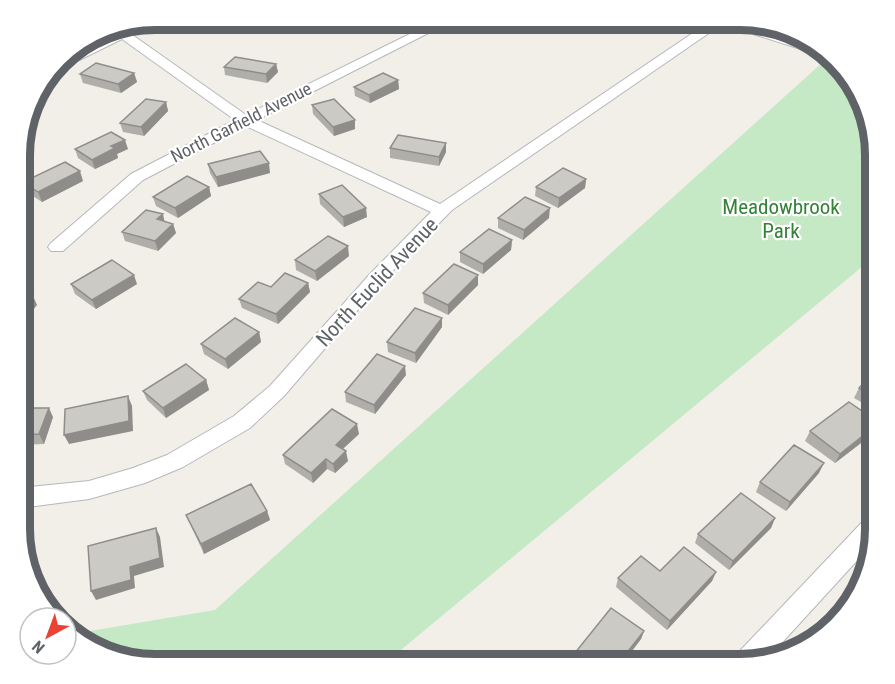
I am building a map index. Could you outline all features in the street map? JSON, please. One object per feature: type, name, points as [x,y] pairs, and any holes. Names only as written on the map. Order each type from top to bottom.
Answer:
[{"type":"street","name":"North Garfield Avenue","points":[[57,247],[137,177],[244,120],[428,30]]},
{"type":"street","name":"North Euclid Avenue","points":[[30,497],[89,490],[137,476],[211,442],[242,422],[277,391],[376,278],[442,211],[705,30]]},
{"type":"street","points":[[752,30],[804,48]]},
{"type":"street","points":[[121,34],[244,120],[442,211]]},
{"type":"street","points":[[755,653],[865,535]]},
{"type":"green space","name":"Meadowbrook Park","points":[[823,62],[839,79],[856,107],[863,130],[865,264],[396,654],[147,654],[107,645],[84,632],[215,610]]},
{"type":"building","points":[[235,57],[276,64],[266,74],[224,67]]},
{"type":"building","points":[[96,63],[134,73],[118,84],[80,74]]},
{"type":"building","points":[[383,73],[398,80],[369,95],[354,87]]},
{"type":"building","points":[[146,99],[166,102],[141,127],[120,123]]},
{"type":"building","points":[[334,99],[355,120],[333,127],[312,105]]},
{"type":"building","points":[[111,132],[125,140],[111,146],[115,148],[92,160],[75,149]]},
{"type":"building","points":[[398,135],[446,143],[439,157],[390,148]]},
{"type":"building","points":[[260,151],[269,163],[216,177],[208,164]]},
{"type":"building","points":[[65,162],[80,171],[38,192],[30,187],[30,179]]},
{"type":"building","points":[[563,168],[586,179],[559,198],[536,187]]},
{"type":"building","points":[[187,176],[209,187],[175,208],[153,197]]},
{"type":"building","points":[[342,185],[366,208],[343,217],[319,194]]},
{"type":"building","points":[[525,197],[550,208],[524,230],[498,218]]},
{"type":"building","points":[[146,210],[163,214],[157,219],[173,224],[155,241],[122,232]]},
{"type":"building","points":[[489,229],[512,240],[483,264],[460,252]]},
{"type":"building","points":[[328,236],[348,246],[315,271],[295,260]]},
{"type":"building","points":[[112,260],[134,275],[92,300],[71,284]]},
{"type":"building","points":[[454,264],[478,275],[448,305],[423,293]]},
{"type":"building","points":[[285,273],[308,283],[276,314],[239,299],[258,282],[271,287]]},
{"type":"building","points":[[415,308],[442,318],[415,353],[387,342]]},
{"type":"building","points":[[235,318],[259,332],[225,359],[201,344]]},
{"type":"building","points":[[377,354],[405,366],[374,405],[345,392]]},
{"type":"building","points":[[186,364],[206,380],[163,408],[143,391]]},
{"type":"building","points":[[865,381],[865,392],[859,388]]},
{"type":"building","points":[[128,396],[129,421],[64,435],[65,409]]},
{"type":"building","points":[[849,402],[865,413],[865,434],[840,454],[810,431]]},
{"type":"building","points":[[30,408],[49,408],[39,434],[30,434]]},
{"type":"building","points":[[332,409],[357,424],[336,445],[346,451],[333,464],[326,459],[311,473],[283,455]]},
{"type":"building","points":[[794,445],[824,463],[790,502],[760,482]]},
{"type":"building","points":[[251,484],[267,511],[201,544],[186,515]]},
{"type":"building","points":[[741,493],[775,518],[733,561],[698,534]]},
{"type":"building","points":[[156,528],[160,558],[130,567],[131,580],[91,591],[88,546]]},
{"type":"building","points":[[684,547],[716,572],[670,621],[618,578],[641,556],[660,571]]},
{"type":"building","points":[[611,608],[644,631],[626,654],[574,654]]}]
